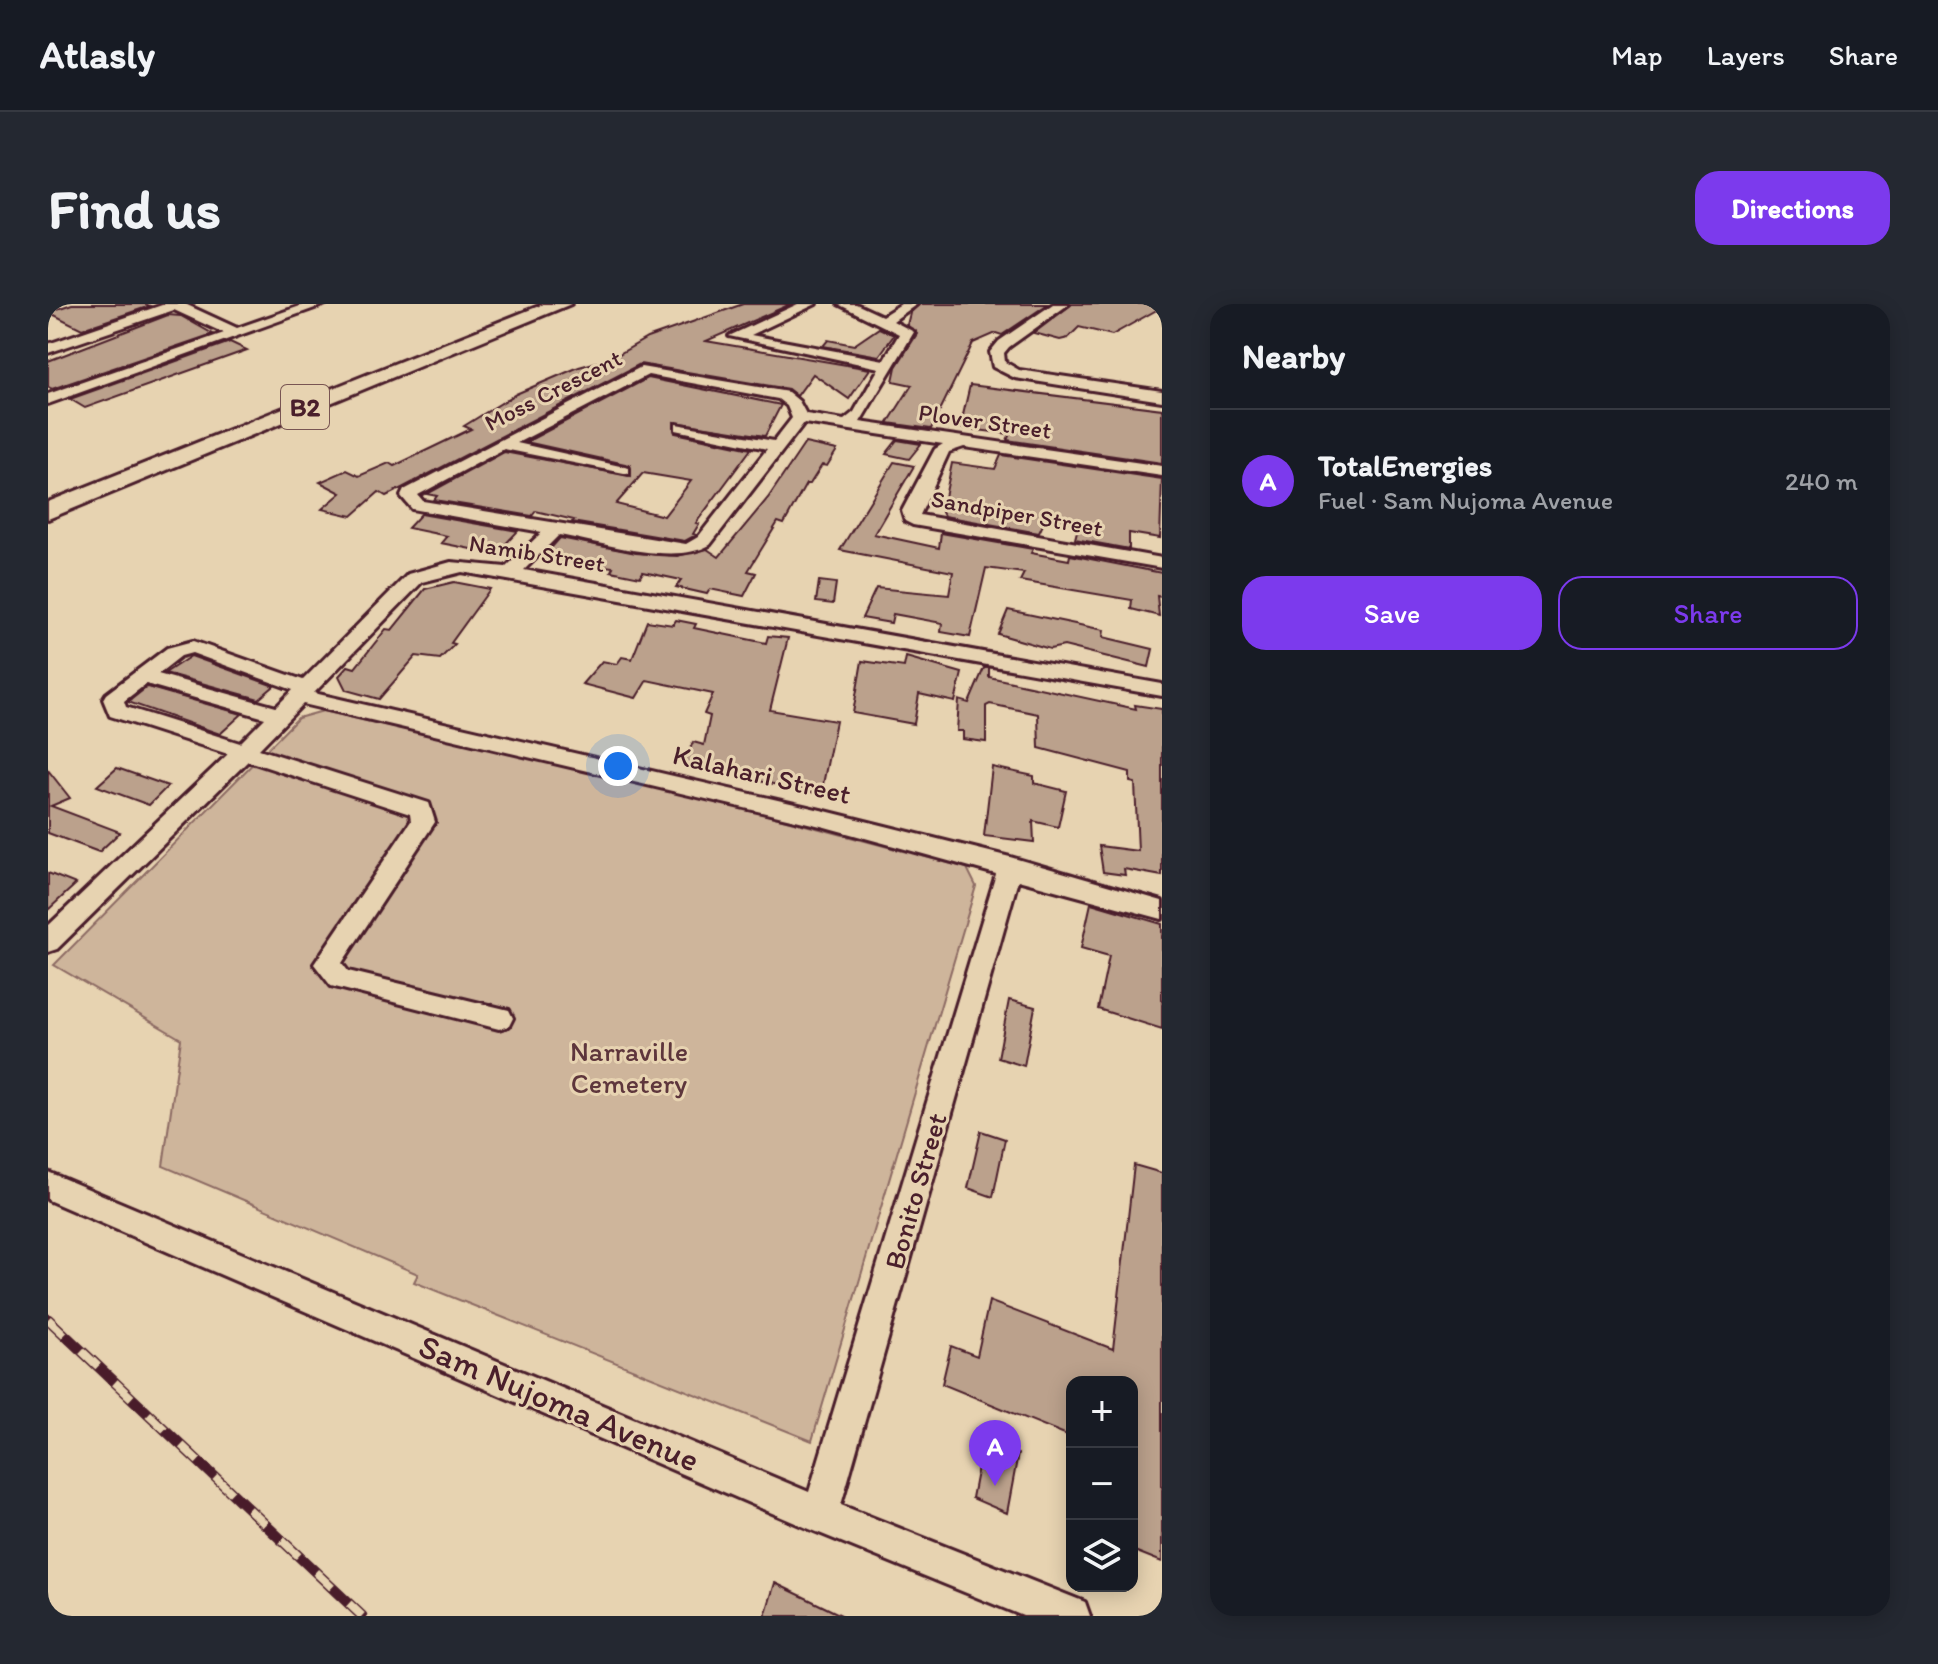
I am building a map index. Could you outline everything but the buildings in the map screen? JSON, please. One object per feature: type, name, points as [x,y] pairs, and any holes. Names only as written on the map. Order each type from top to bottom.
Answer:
[{"type":"highway","name":"B2","points":[[48,508],[551,304]]},
{"type":"highway","name":"B2","points":[[48,508],[561,304]]},
{"type":"street","points":[[48,399],[319,304]]},
{"type":"street","points":[[809,304],[736,336],[886,365]]},
{"type":"street","points":[[845,304],[907,332],[860,415],[847,425]]},
{"type":"street","points":[[885,320],[910,304]]},
{"type":"street","points":[[1062,304],[1004,344],[997,352],[998,364],[1015,374],[1162,396]]},
{"type":"street","points":[[48,349],[176,305],[236,333]]},
{"type":"street","points":[[48,329],[71,341]]},
{"type":"street","name":"Moss Crescent","points":[[646,370],[783,395],[794,404],[800,418],[704,541],[690,549],[418,505],[409,496],[412,490],[646,370]]},
{"type":"street","name":"Plover Street","points":[[800,418],[1162,471]]},
{"type":"street","points":[[682,427],[776,446]]},
{"type":"street","name":"Sandpiper Street","points":[[962,442],[943,449],[911,511],[911,517],[931,525],[1162,563]]},
{"type":"street","points":[[501,444],[623,471]]},
{"type":"street","points":[[510,573],[555,529]]},
{"type":"street","name":"Namib Street","points":[[48,942],[244,752],[415,578],[436,568],[459,564],[1162,690]]},
{"type":"street","name":"Kalahari Street","points":[[244,752],[117,711],[113,699],[174,652],[193,647],[302,692],[825,819],[1010,866],[1162,910]]},
{"type":"street","points":[[141,676],[279,715]]},
{"type":"street","points":[[244,752],[421,809],[423,822],[327,964],[340,979],[499,1018]]},
{"type":"street","name":"Bonito Street","points":[[820,1515],[1010,866]]},
{"type":"street","name":"Sam Nujoma Avenue","points":[[48,1186],[820,1515],[1071,1616]]},
{"type":"green space","name":"Narraville Cemetery","points":[[323,711],[680,792],[967,868],[976,886],[812,1441],[414,1282],[418,1274],[163,1166],[181,1039],[54,965],[298,718]]},
{"type":"railway","points":[[48,1319],[362,1616]]},
{"type":"place","name":"TotalEnergies","points":[[995,1486]]}]
